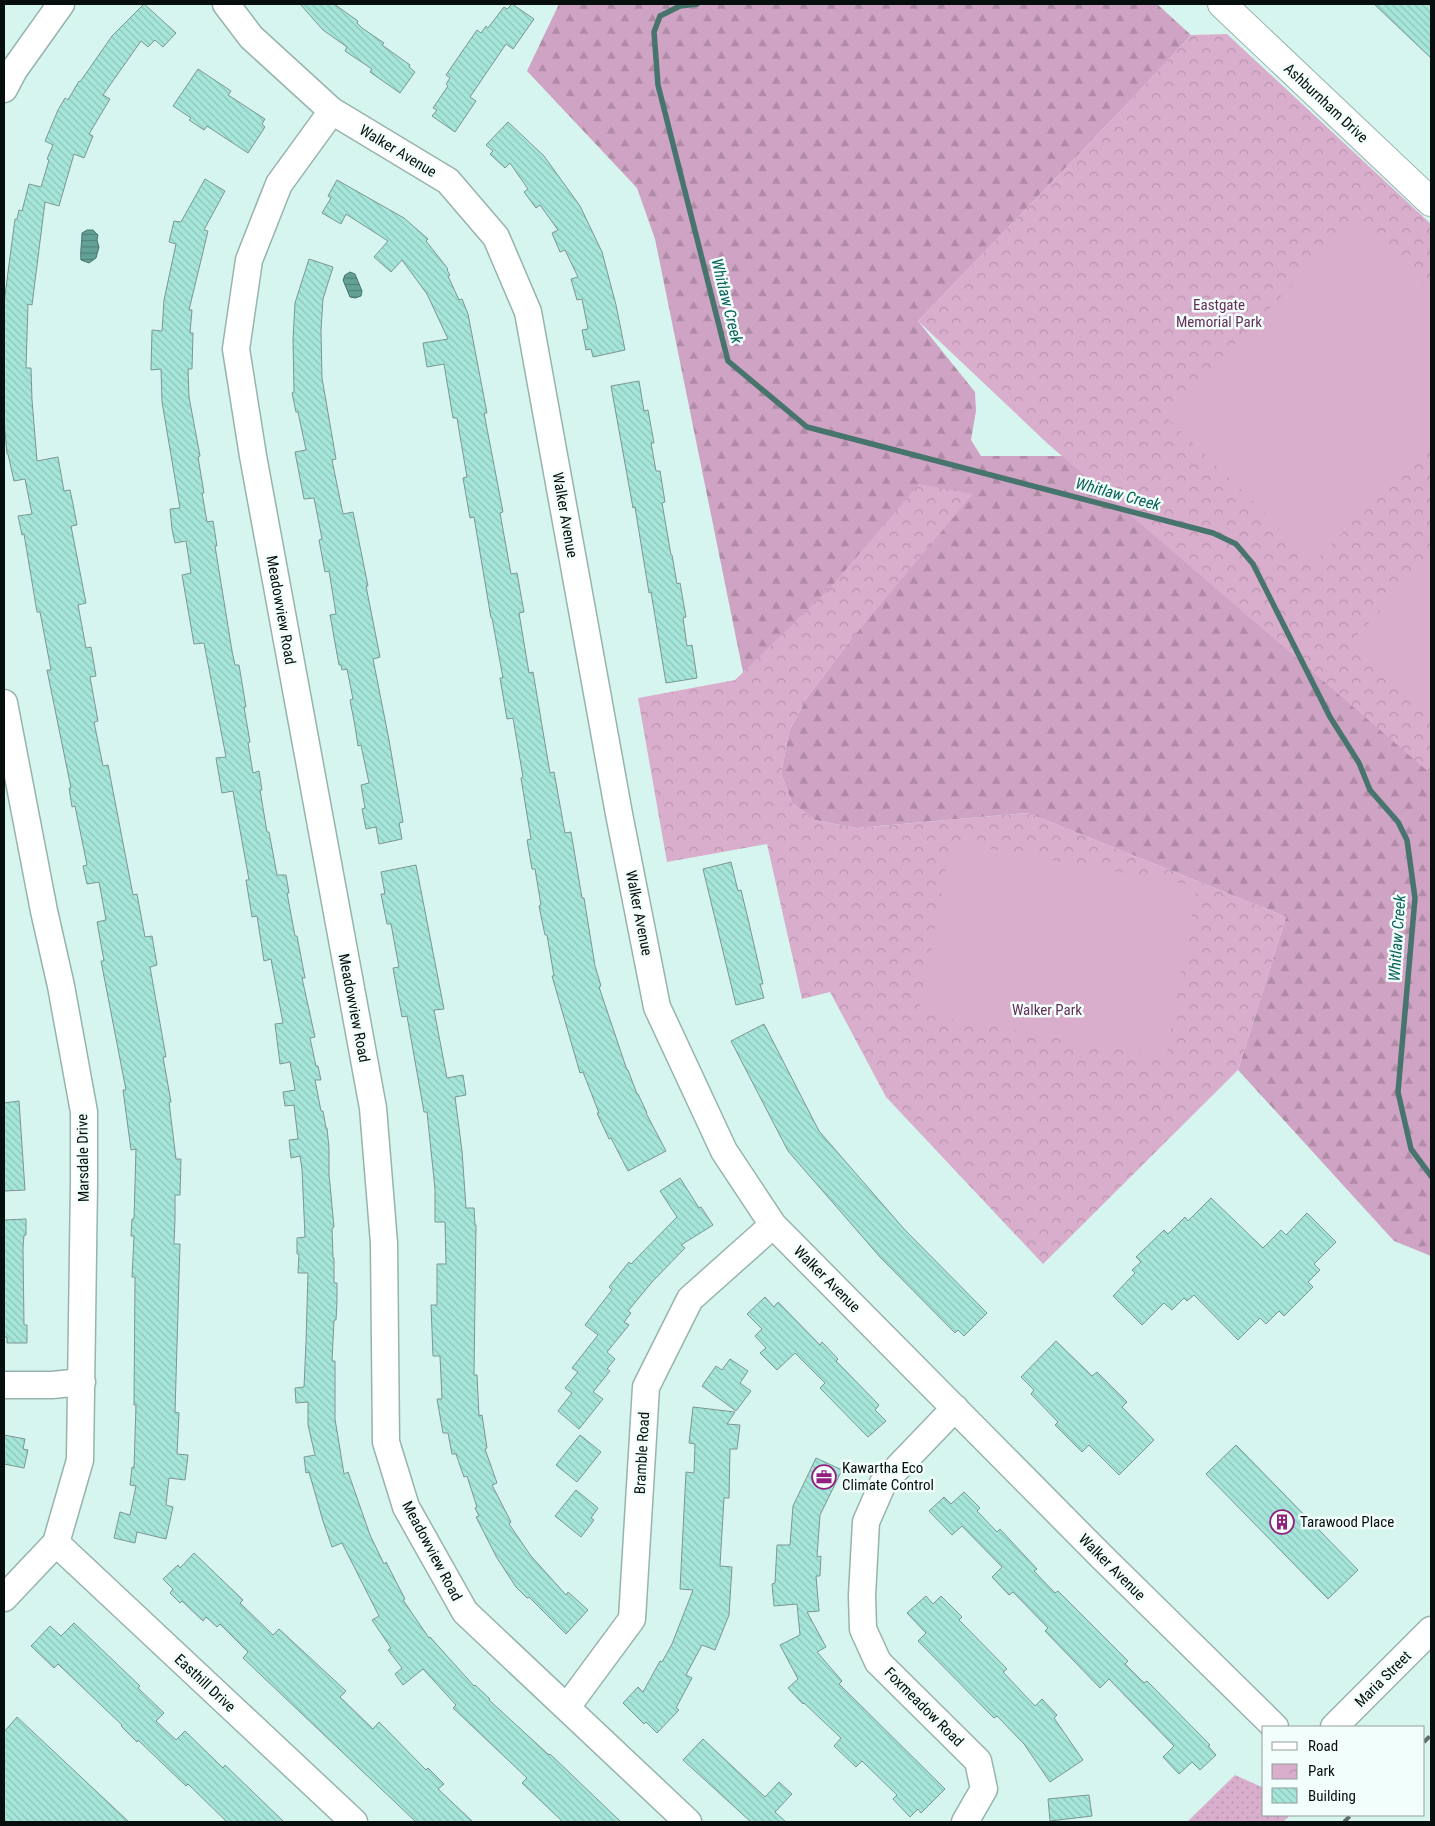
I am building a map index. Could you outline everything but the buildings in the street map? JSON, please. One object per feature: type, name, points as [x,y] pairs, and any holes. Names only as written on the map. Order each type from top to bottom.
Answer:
[{"type":"main road","name":"Ashburnham Drive","points":[[1222,4],[1431,202]]},
{"type":"street","points":[[4,89],[14,70],[61,4]]},
{"type":"street","name":"Walker Avenue","points":[[226,4],[251,37],[332,111],[448,181],[496,237],[528,312],[619,814],[657,1007],[724,1151],[773,1225],[1102,1557],[1274,1726]]},
{"type":"street","name":"Meadowview Road","points":[[332,111],[278,184],[249,260],[236,349],[256,475],[373,1108],[384,1243],[386,1442],[406,1507],[465,1612],[688,1822]]},
{"type":"street","name":"Marsdale Drive","points":[[4,708],[44,911],[61,986],[84,1112],[80,1460],[56,1543],[4,1598]]},
{"type":"street","name":"Bramble Road","points":[[567,1707],[632,1619],[646,1387],[690,1299],[773,1225]]},
{"type":"street","points":[[4,1385],[52,1385],[82,1382]]},
{"type":"street","name":"Foxmeadow Road","points":[[955,1408],[882,1483],[866,1522],[862,1595],[863,1629],[878,1662],[978,1761],[984,1788],[965,1822]]},
{"type":"street","name":"Easthill Drive","points":[[56,1543],[354,1822]]},
{"type":"street","name":"Maria Street","points":[[1335,1726],[1431,1630]]},
{"type":"green space","points":[[559,4],[1157,4],[1191,35],[1132,99],[918,321],[975,392],[976,411],[971,440],[981,456],[1101,456],[1431,773],[1431,1256],[1394,1241],[1238,1070],[1286,917],[1028,813],[856,828],[815,820],[792,803],[781,774],[789,731],[808,696],[850,641],[919,485],[746,687],[655,239],[637,188],[527,71]]},
{"type":"green space","name":"Eastgate Memorial Park","points":[[1227,34],[1431,224],[1431,774],[1048,444],[918,321],[1132,99],[1191,35]]},
{"type":"green space","points":[[1354,221],[1431,295],[1431,441],[1315,561],[1165,416]]},
{"type":"green space","name":"Walker Park","points":[[919,484],[973,494],[850,641],[808,696],[789,731],[781,774],[792,803],[815,820],[856,828],[1028,813],[1286,917],[1238,1070],[1043,1264],[886,1097],[830,992],[802,999],[767,844],[667,862],[638,698],[735,680],[831,587]]},
{"type":"green space","points":[[1431,559],[1431,716],[1352,640]]},
{"type":"green space","points":[[951,842],[1197,886],[1166,1058],[919,1013]]},
{"type":"green space","points":[[1235,1775],[1262,1787],[1262,1816],[1289,1816],[1283,1822],[1187,1822]]},
{"type":"shaded area","points":[[87,230],[93,230],[98,235],[99,247],[96,258],[89,263],[81,260],[82,233]]},
{"type":"shaded area","points":[[350,272],[355,274],[362,291],[361,296],[355,298],[350,297],[343,280],[345,275]]},
{"type":"waterway","name":"Whitlaw Creek","points":[[697,4],[680,6],[660,16],[654,32],[658,85],[728,361],[807,427],[1213,533],[1236,544],[1253,564],[1330,717],[1359,763],[1370,790],[1398,822],[1407,840],[1415,898],[1398,1092],[1411,1149],[1431,1176]]},
{"type":"railway","points":[[1425,1741],[1431,1735]]},
{"type":"railway","points":[[1344,1822],[1350,1816]]},
{"type":"place","name":"Kawartha Eco Climate Control","points":[[824,1477]]},
{"type":"place","name":"Tarawood Place","points":[[1282,1522]]}]
